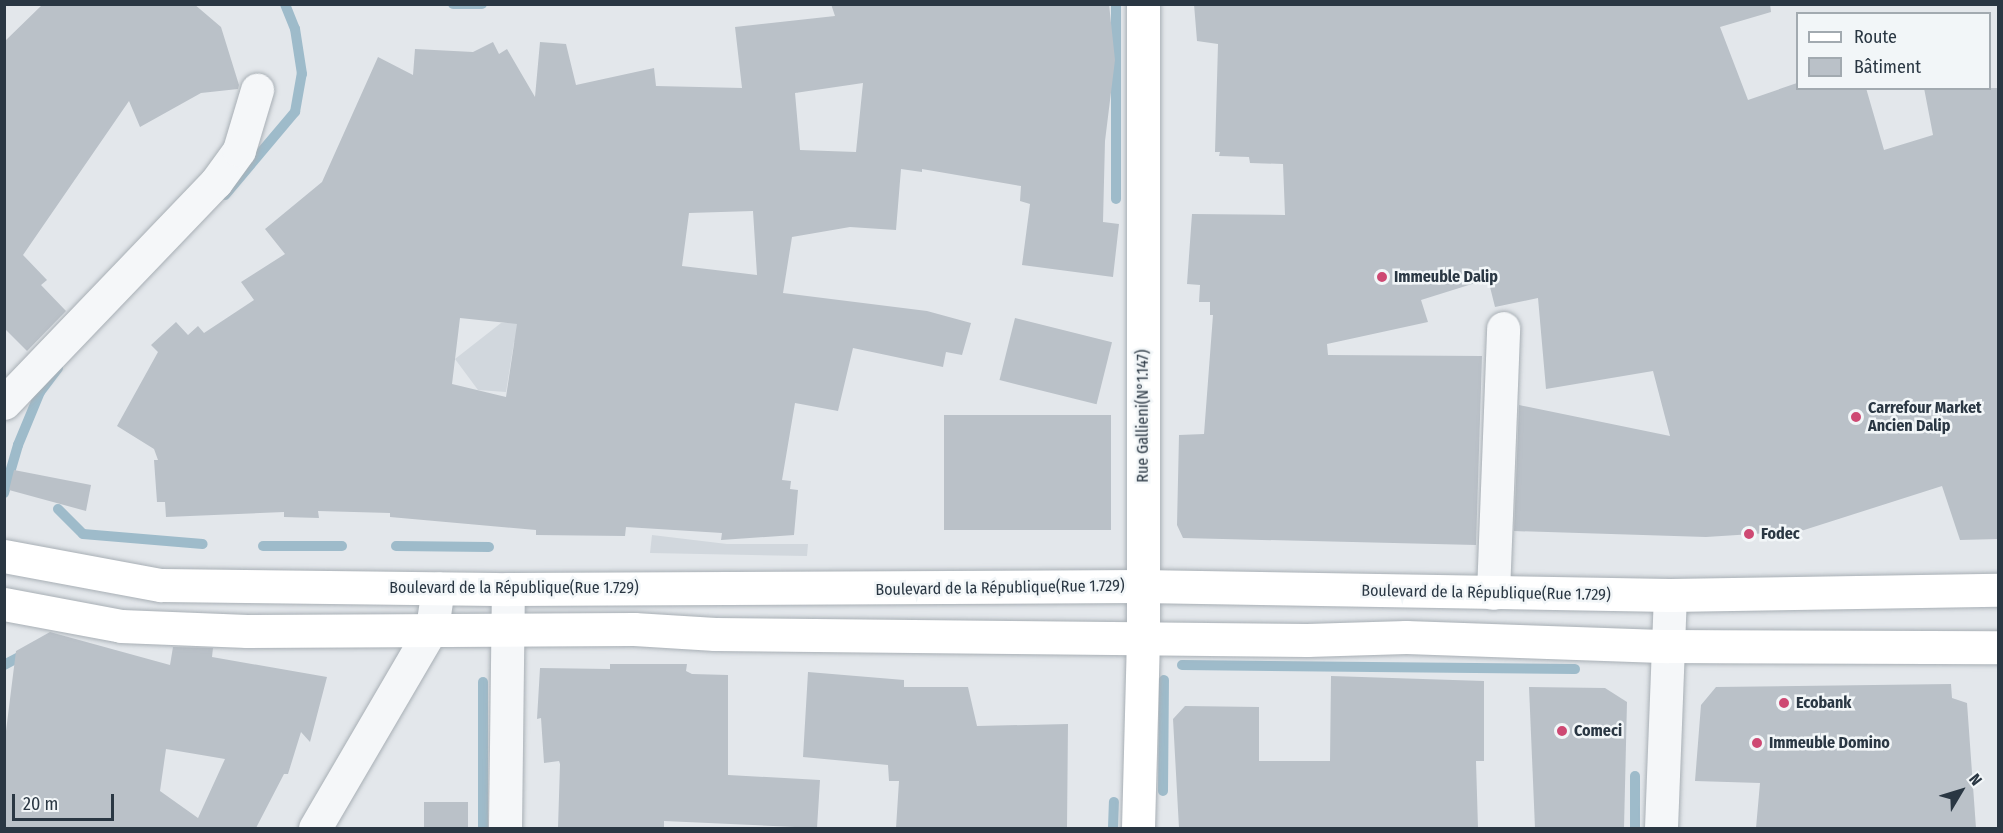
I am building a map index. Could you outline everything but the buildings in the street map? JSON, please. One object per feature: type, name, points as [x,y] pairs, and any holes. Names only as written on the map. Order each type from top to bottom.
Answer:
[{"type":"main road","name":"Rue Gallieni(N°1.147)","points":[[1138,828],[1143,637],[1141,586],[1146,42],[1143,4]]},
{"type":"main road","name":"Boulevard de la République(Rue 1.729)","points":[[4,556],[161,585],[508,589],[1141,586],[1670,595],[1888,589],[1998,590]]},
{"type":"main road","points":[[4,604],[121,626],[247,631],[432,628],[1143,637],[1406,637],[1668,646],[1998,647]]},
{"type":"street","points":[[4,403],[216,182],[239,150],[257,90]]},
{"type":"street","points":[[1493,593],[1503,328]]},
{"type":"street","points":[[315,828],[432,628],[438,588]]},
{"type":"street","points":[[505,828],[508,589]]},
{"type":"street","points":[[1661,828],[1670,595]]},
{"type":"shaded area","points":[[530,322],[575,356],[514,342],[506,392],[478,390],[455,359],[501,323]]},
{"type":"shaded area","points":[[652,535],[727,544],[808,544],[807,556],[650,553]]},
{"type":"waterway","points":[[225,195],[295,112],[302,74],[295,29],[285,4]]},
{"type":"waterway","points":[[453,4],[482,4]]},
{"type":"waterway","points":[[1116,4],[1116,199]]},
{"type":"waterway","points":[[4,493],[18,445],[40,392],[58,368]]},
{"type":"waterway","points":[[58,509],[83,534],[203,544]]},
{"type":"waterway","points":[[263,546],[342,546]]},
{"type":"waterway","points":[[396,546],[489,547]]},
{"type":"waterway","points":[[4,665],[28,652]]},
{"type":"waterway","points":[[1182,665],[1575,669]]},
{"type":"waterway","points":[[1163,791],[1164,680]]},
{"type":"waterway","points":[[483,682],[483,828]]},
{"type":"waterway","points":[[1635,776],[1635,828]]},
{"type":"waterway","points":[[1113,828],[1114,802]]},
{"type":"place","name":"Immeuble Dalip","points":[[1382,277]]},
{"type":"place","name":"Carrefour Market Ancien Dalip","points":[[1856,417]]},
{"type":"place","name":"Fodec","points":[[1749,534]]},
{"type":"place","name":"Ecobank","points":[[1784,703]]},
{"type":"place","name":"Comeci","points":[[1562,731]]},
{"type":"place","name":"Immeuble Domino","points":[[1757,743]]}]
